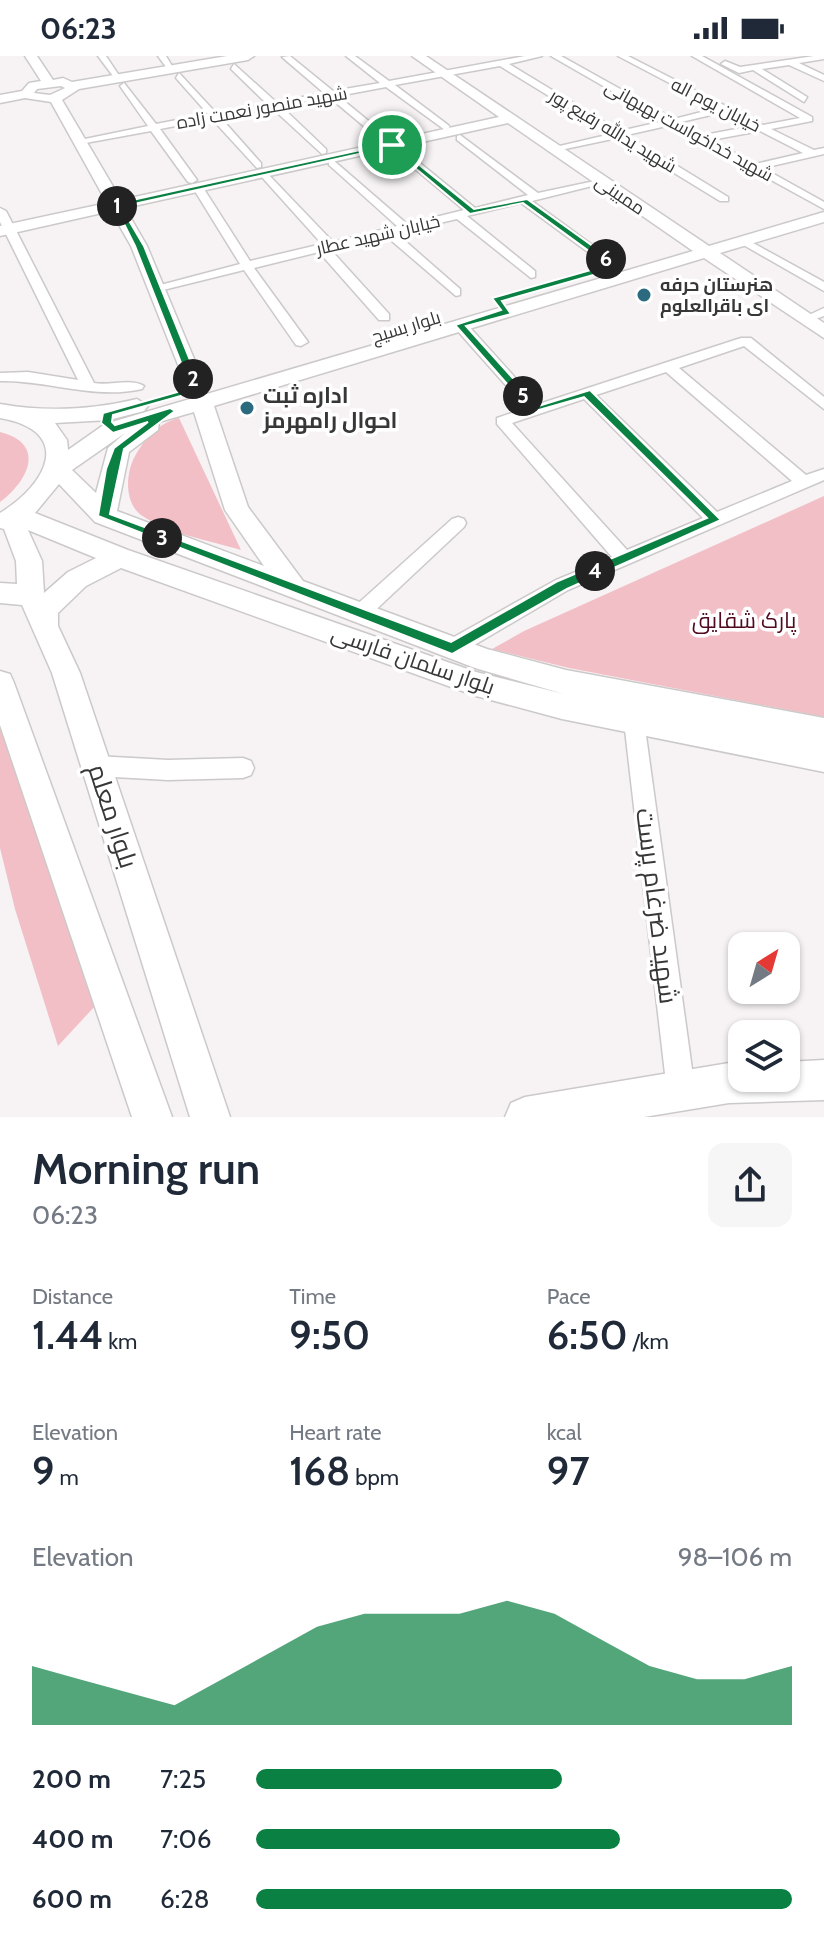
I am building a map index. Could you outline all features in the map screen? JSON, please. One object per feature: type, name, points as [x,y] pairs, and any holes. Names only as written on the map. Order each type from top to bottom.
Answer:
[{"type":"main road","points":[[31,56],[139,246],[199,396],[237,510],[294,588]]},
{"type":"main road","name":"ممبینی","points":[[418,56],[449,73],[705,246],[824,332]]},
{"type":"main road","name":"ممبینی","points":[[431,56],[510,119],[560,149],[600,181],[705,246]]},
{"type":"main road","points":[[0,99],[26,94],[33,98],[51,90],[67,94],[72,86],[121,82],[238,59]]},
{"type":"main road","points":[[4,230],[116,206],[261,169],[510,119]]},
{"type":"main road","name":"بلوار بسیج","points":[[0,411],[30,417],[111,421],[170,411],[199,396],[822,214]]},
{"type":"main road","name":"بلوار بسیج","points":[[9,519],[48,486],[58,469],[111,421],[460,325],[501,306],[615,266],[705,246],[744,241],[822,214]]},
{"type":"main road","points":[[705,246],[821,316]]},
{"type":"main road","points":[[104,516],[119,448],[170,411]]},
{"type":"main road","points":[[30,417],[46,425],[56,437],[60,452],[58,469]]},
{"type":"main road","name":"بلوار سلمان فارسی","points":[[58,469],[104,516],[485,660],[566,682],[824,731]]},
{"type":"main road","name":"بلوار سلمان فارسی","points":[[9,519],[476,684],[562,706],[824,758]]},
{"type":"main road","name":"بلوار معلم","points":[[9,519],[29,561],[16,594],[45,630],[66,673],[210,1117]]},
{"type":"main road","points":[[45,630],[44,609],[77,579],[119,557]]},
{"type":"main road","points":[[0,683],[152,1117]]},
{"type":"main road","points":[[525,1117],[729,1083],[824,1080]]},
{"type":"street","points":[[102,56],[195,184],[247,266],[301,342]]},
{"type":"street","points":[[162,56],[384,317]]},
{"type":"street","points":[[350,56],[445,127]]},
{"type":"street","name":"شهید منصور نعمت زاده","points":[[80,141],[538,56]]},
{"type":"street","name":"شهید خداخواست بهبهانی","points":[[555,56],[755,167],[822,214]]},
{"type":"street","name":"خیابان یوم اله","points":[[622,56],[811,153]]},
{"type":"street","points":[[696,56],[809,119],[704,138]]},
{"type":"street","points":[[710,56],[739,70],[824,57]]},
{"type":"street","points":[[777,56],[824,78]]},
{"type":"street","points":[[286,57],[473,212]]},
{"type":"street","points":[[238,59],[273,105],[322,151]]},
{"type":"street","name":"شهید یدالله رفیع پور","points":[[502,63],[724,199]]},
{"type":"street","points":[[755,68],[804,99]]},
{"type":"street","points":[[560,149],[725,109]]},
{"type":"street","points":[[460,138],[615,266]]},
{"type":"street","points":[[755,167],[824,151]]},
{"type":"street","points":[[333,163],[405,228]]},
{"type":"street","name":"خیابان شهید عطار","points":[[155,288],[600,181]]},
{"type":"street","points":[[0,211],[4,230],[88,386]]},
{"type":"street","points":[[459,215],[531,274]]},
{"type":"street","points":[[388,232],[456,292]]},
{"type":"street","points":[[744,241],[824,287]]},
{"type":"street","points":[[460,325],[536,410]]},
{"type":"street","points":[[624,559],[502,421],[746,341],[824,404]]},
{"type":"street","points":[[667,365],[803,482]]},
{"type":"street","points":[[0,377],[28,376],[107,390],[137,386]]},
{"type":"street","points":[[586,393],[715,520]]},
{"type":"street","points":[[452,648],[562,585],[824,474]]},
{"type":"street","points":[[360,613],[458,523]]},
{"type":"street","name":"شهید ضرغام پرست","points":[[634,721],[681,1091]]},
{"type":"street","points":[[96,766],[168,770],[243,768]]},
{"type":"green space","points":[[179,418],[241,550],[163,527],[141,515],[132,503],[128,480],[134,458],[152,433]]},
{"type":"green space","points":[[0,432],[24,445],[28,464],[18,484],[0,502]]},
{"type":"green space","name":"پارک شقایق","points":[[824,496],[824,717],[569,668],[492,649],[524,631]]},
{"type":"green space","points":[[0,711],[95,1006],[58,1046],[15,909],[0,848]]},
{"type":"place","name":"هنرستان حرفه ای باقرالعلوم","points":[[644,295]]},
{"type":"place","name":"اداره ثبت احوال رامهرمز","points":[[247,408]]},
{"type":"route","points":[[392,145],[473,212],[524,200],[615,266],[496,300],[507,312],[460,325],[536,410],[586,393],[715,520],[562,585],[452,648],[104,516],[119,448],[170,411],[113,429],[106,423],[109,413],[197,390],[139,246],[116,206],[392,145]]}]
